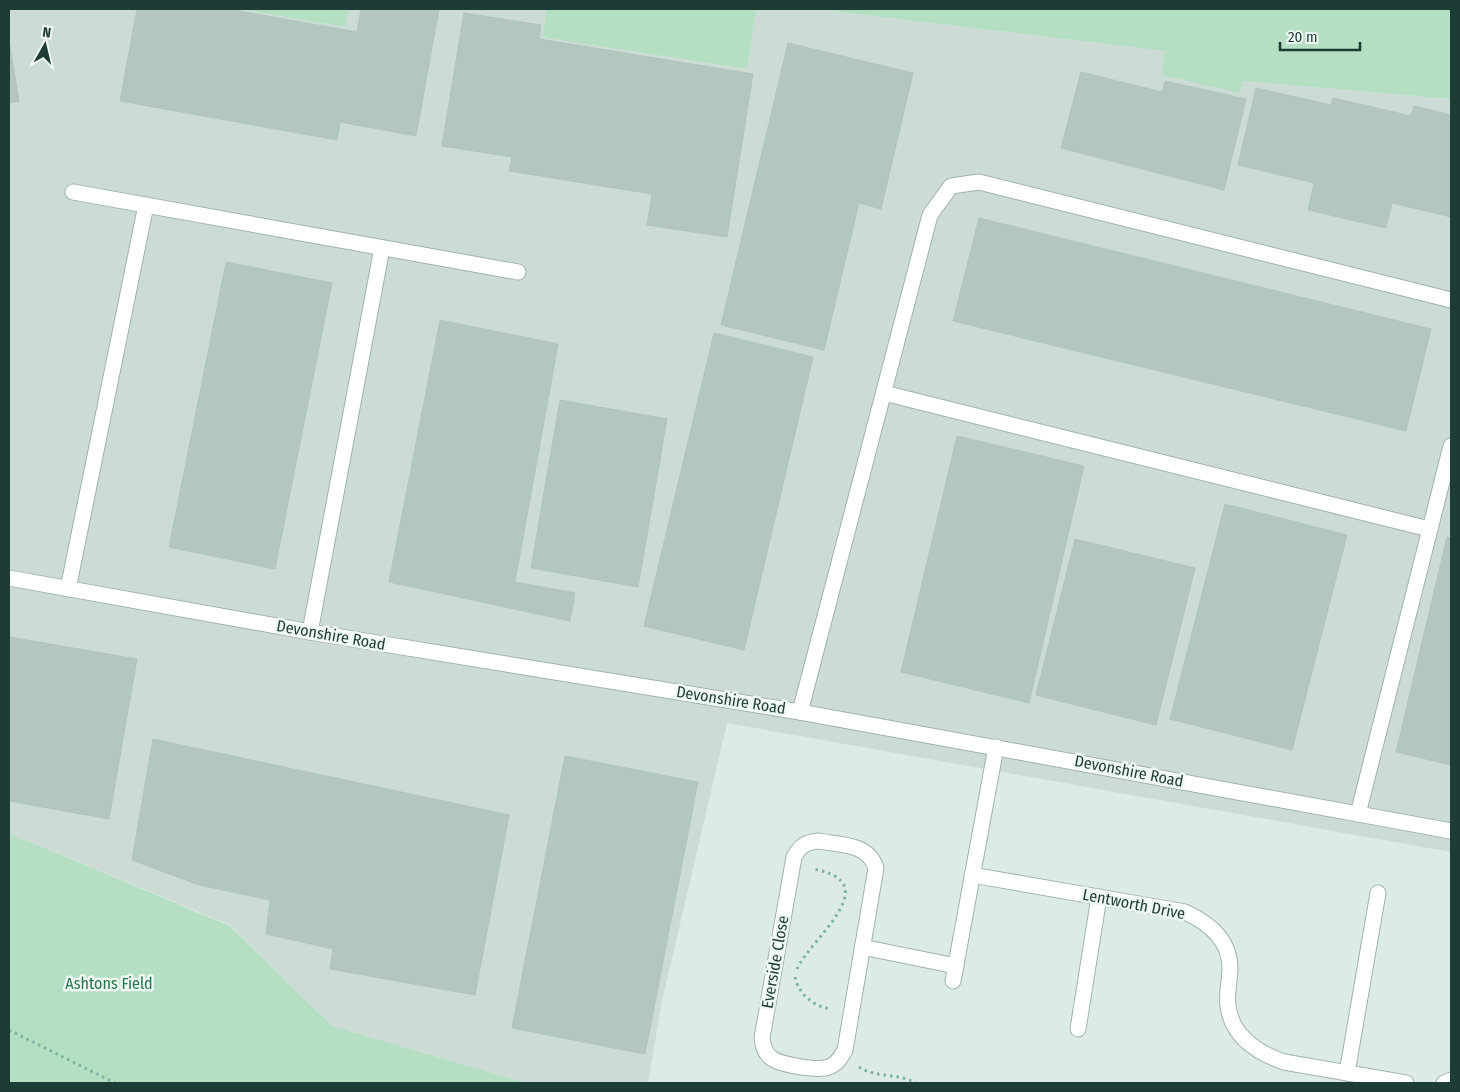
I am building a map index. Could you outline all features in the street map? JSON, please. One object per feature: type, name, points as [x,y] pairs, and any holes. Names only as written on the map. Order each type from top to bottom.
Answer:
[{"type":"street","points":[[800,712],[930,215],[951,186],[979,182],[1451,300]]},
{"type":"street","points":[[73,192],[518,272]]},
{"type":"street","points":[[68,589],[146,205]]},
{"type":"street","points":[[310,632],[382,248]]},
{"type":"street","points":[[884,393],[1429,529]]},
{"type":"street","points":[[1358,814],[1451,446]]},
{"type":"street","name":"Devonshire Road","points":[[9,578],[310,632],[800,712],[1451,831]]},
{"type":"street","points":[[953,982],[996,747]]},
{"type":"street","name":"Everside Close","points":[[818,841],[859,848],[868,852],[876,868],[842,1056],[836,1063],[819,1069],[778,1062],[770,1057],[764,1049],[763,1029],[792,866],[798,850],[808,842],[818,841]]},
{"type":"street","name":"Lentworth Drive","points":[[972,875],[1185,912],[1202,920],[1217,933],[1226,948],[1230,967],[1227,1005],[1240,1034],[1252,1047],[1266,1056],[1284,1062],[1406,1083]]},
{"type":"street","points":[[1347,1072],[1378,894]]},
{"type":"street","points":[[1078,1029],[1099,897]]},
{"type":"street","points":[[862,947],[956,966]]},
{"type":"street","points":[[1444,1083],[1451,1080]]},
{"type":"path","points":[[792,866],[829,872],[838,877],[844,885],[846,896],[840,912],[802,960],[795,976],[797,985],[812,1002],[824,1008],[851,1014]]},
{"type":"path","points":[[9,1030],[115,1083]]},
{"type":"path","points":[[842,1056],[864,1071],[905,1077],[916,1083]]},
{"type":"shaded area","points":[[9,9],[239,9],[345,27],[349,9],[547,9],[542,36],[747,69],[756,9],[816,9],[1166,51],[1240,93],[1243,81],[1451,99],[1451,852],[727,723],[662,1001],[648,1083],[526,1083],[332,1026],[230,925],[9,833]]},
{"type":"green space","points":[[239,9],[349,9],[345,27]]},
{"type":"green space","points":[[547,9],[756,9],[747,69],[542,37]]},
{"type":"green space","points":[[816,9],[1451,9],[1451,99],[1243,81],[1240,93],[1162,75],[1165,51]]},
{"type":"green space","name":"Ashtons Field","points":[[9,833],[230,926],[332,1026],[526,1083],[9,1083]]},
{"type":"building","points":[[137,9],[228,9],[357,32],[361,9],[439,9],[416,136],[340,122],[337,140],[120,101]]},
{"type":"building","points":[[464,13],[541,25],[539,39],[753,74],[727,237],[647,225],[652,194],[509,171],[512,157],[442,146]]},
{"type":"building","points":[[9,40],[19,101],[9,103]]},
{"type":"building","points":[[788,43],[913,73],[881,209],[859,203],[824,350],[721,325]]},
{"type":"building","points":[[1081,72],[1162,92],[1165,81],[1246,99],[1224,190],[1061,148]]},
{"type":"building","points":[[1256,88],[1331,105],[1333,98],[1411,116],[1414,106],[1451,115],[1451,217],[1392,203],[1386,228],[1308,210],[1314,183],[1238,165]]},
{"type":"building","points":[[979,218],[1431,329],[1406,431],[953,321]]},
{"type":"building","points":[[226,262],[332,283],[275,569],[169,547]]},
{"type":"building","points":[[440,320],[558,344],[515,582],[575,593],[570,621],[389,582]]},
{"type":"building","points":[[714,333],[813,357],[744,650],[644,626]]},
{"type":"building","points":[[560,400],[667,419],[638,587],[531,568]]},
{"type":"building","points":[[957,436],[1084,466],[1029,703],[901,672]]},
{"type":"building","points":[[1225,504],[1347,535],[1292,750],[1170,719]]},
{"type":"building","points":[[1447,537],[1451,538],[1451,765],[1396,752]]},
{"type":"building","points":[[1075,539],[1195,568],[1156,725],[1036,695]]},
{"type":"building","points":[[9,637],[137,659],[109,819],[9,801]]},
{"type":"building","points":[[153,739],[509,815],[475,995],[330,969],[333,949],[266,934],[270,900],[199,885],[132,860]]},
{"type":"building","points":[[565,756],[698,782],[645,1054],[512,1028]]}]
